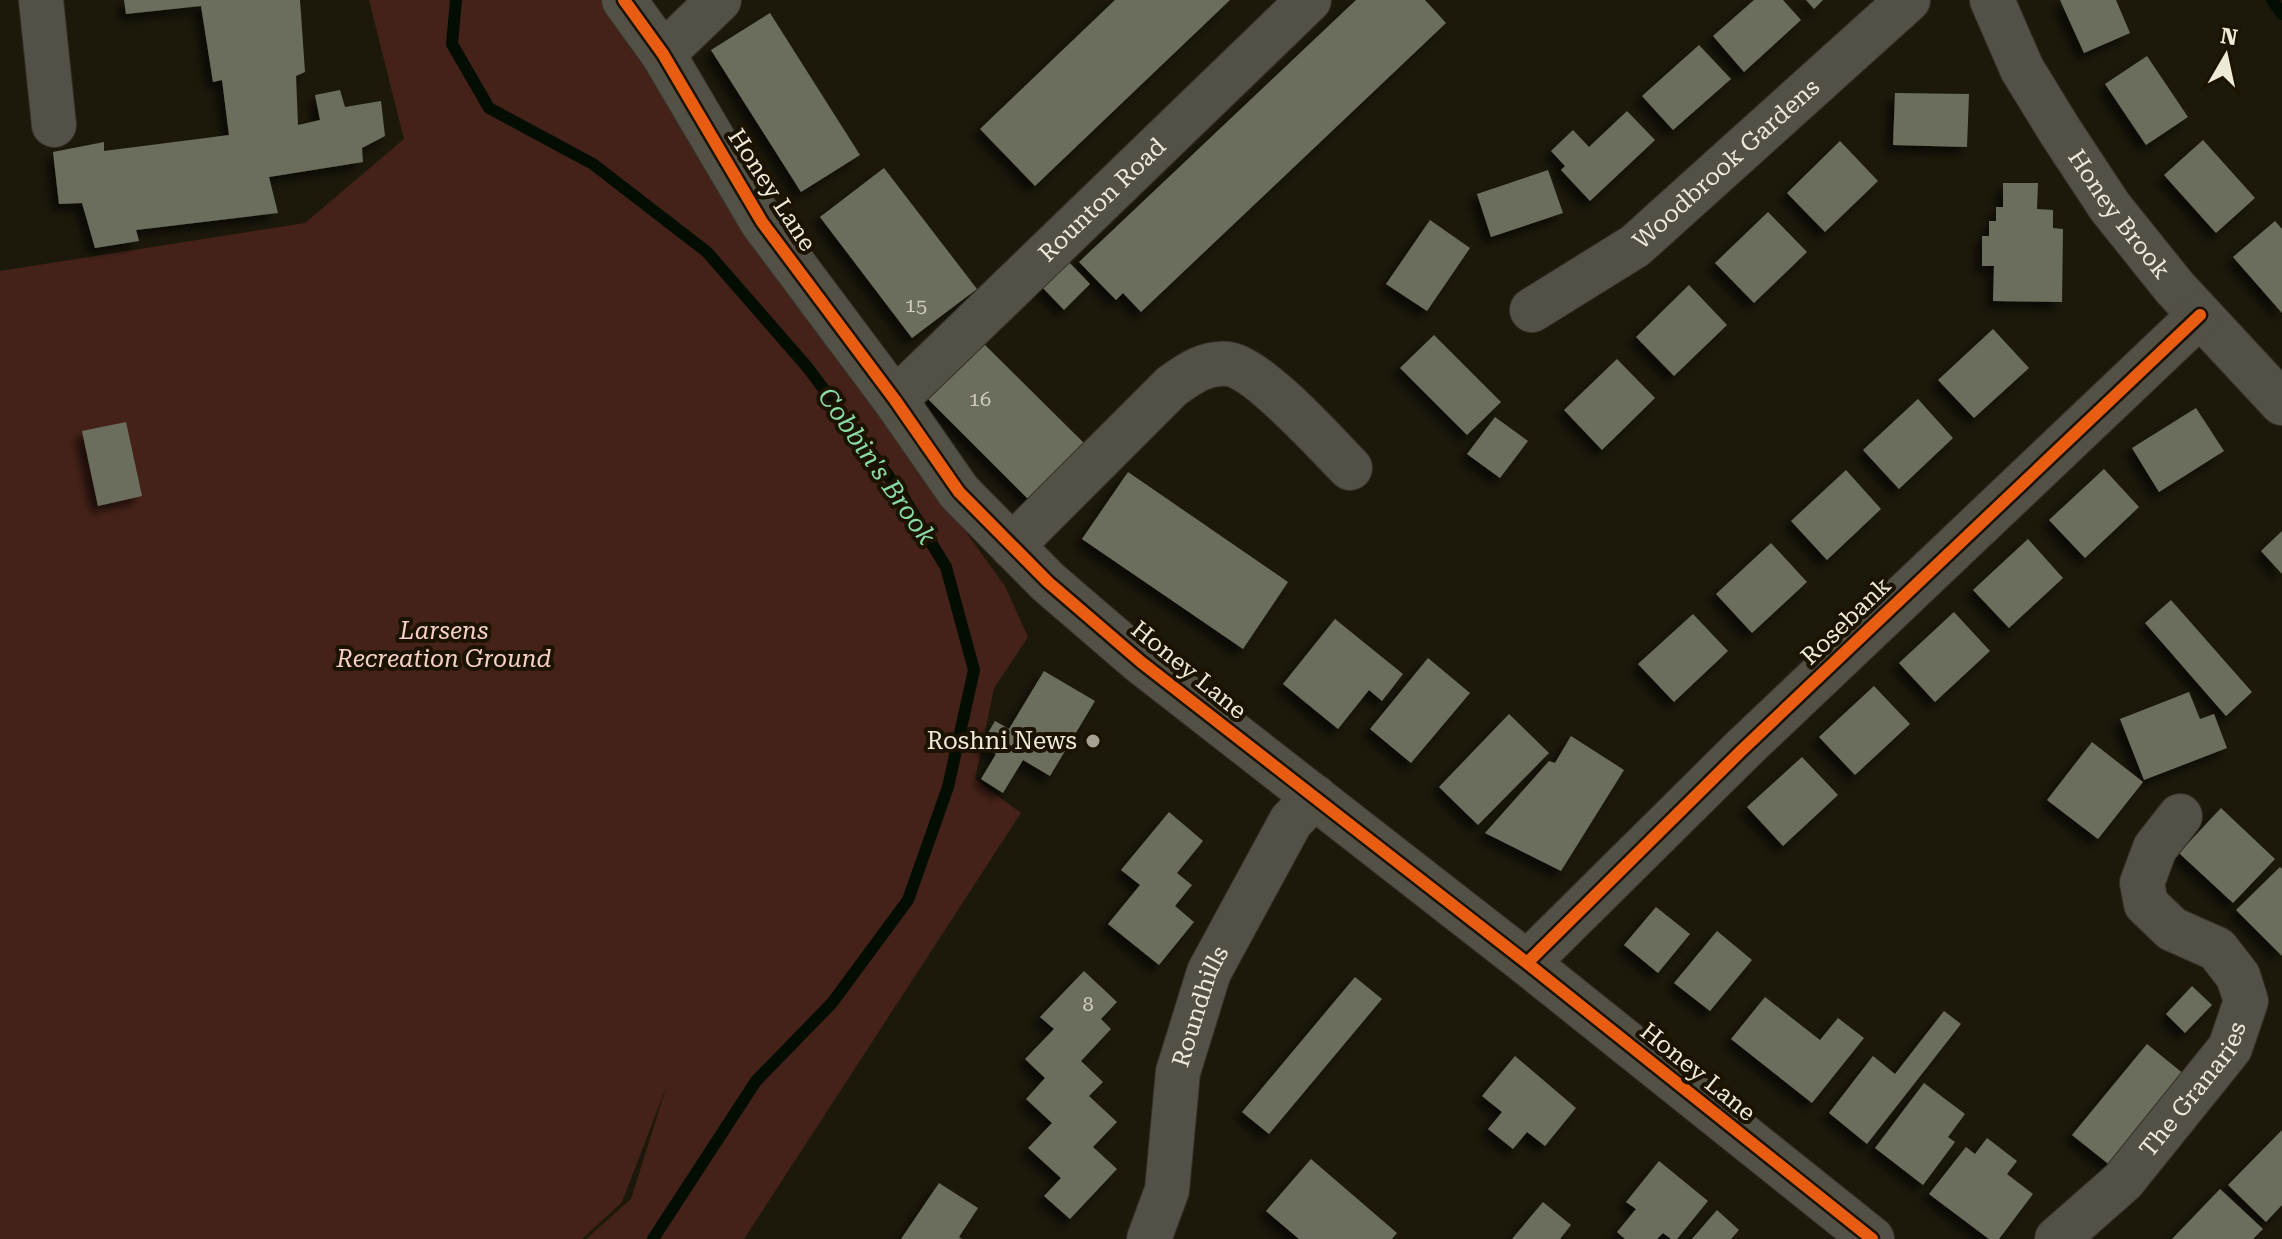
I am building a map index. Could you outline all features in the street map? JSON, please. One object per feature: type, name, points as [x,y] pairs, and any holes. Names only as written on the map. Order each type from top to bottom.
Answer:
[{"type":"street","points":[[41,0],[54,125]]},
{"type":"street","name":"Honey Lane","points":[[624,0],[663,54],[762,222],[895,400],[959,492],[1048,582],[1141,662],[1527,963],[1872,1239]]},
{"type":"street","points":[[663,54],[719,0]]},
{"type":"street","name":"Rounton Road","points":[[895,400],[1309,0]]},
{"type":"street","name":"Woodbrook Gardens","points":[[1532,310],[1635,246],[1908,0]]},
{"type":"street","name":"Honey Brook","points":[[1992,0],[2022,69],[2110,207],[2175,288],[2282,403]]},
{"type":"street","name":"Rosebank","points":[[1527,963],[1742,750],[2200,315]]},
{"type":"street","points":[[1012,546],[1172,386],[1199,367],[1230,364],[1267,385],[1350,468]]},
{"type":"street","name":"Roundhills","points":[[1149,1239],[1167,1190],[1178,1072],[1209,972],[1291,821],[1315,797]]},
{"type":"street","name":"The Granaries","points":[[2057,1239],[2123,1181],[2230,1048],[2246,1001],[2238,976],[2217,949],[2172,929],[2146,904],[2142,883],[2155,848],[2180,816]]},
{"type":"green space","name":"Larsens Recreation Ground","points":[[369,0],[603,0],[778,272],[1005,586],[1028,637],[994,688],[975,779],[1021,813],[744,1239],[586,1239],[631,1199],[667,1085],[622,1202],[582,1239],[0,1239],[0,271],[305,223],[404,139]]},
{"type":"building","points":[[124,0],[300,0],[305,72],[296,76],[298,125],[320,120],[315,95],[340,90],[345,107],[381,101],[385,136],[362,148],[363,162],[269,177],[278,213],[136,230],[139,241],[95,248],[82,203],[59,204],[53,152],[104,142],[104,151],[229,135],[222,80],[213,82],[201,6],[126,14]]},
{"type":"building","points":[[1115,0],[1230,0],[1035,186],[980,129]]},
{"type":"building","points":[[1356,0],[1425,0],[1446,23],[1141,312],[1123,293],[1116,300],[1079,262]]},
{"type":"building","points":[[1754,0],[1783,0],[1801,20],[1744,72],[1713,36]]},
{"type":"building","points":[[1806,0],[1823,0],[1814,9]]},
{"type":"building","points":[[2060,0],[2116,0],[2130,33],[2084,53]]},
{"type":"building","points":[[770,13],[860,155],[801,192],[711,50]]},
{"type":"building","points":[[1699,45],[1731,79],[1673,130],[1642,96]]},
{"type":"building","points":[[2147,56],[2188,117],[2146,145],[2105,84]]},
{"type":"building","points":[[1895,93],[1969,94],[1967,147],[1893,145]]},
{"type":"building","points":[[1627,111],[1655,140],[1590,201],[1561,170],[1565,166],[1551,151],[1573,130],[1589,147]]},
{"type":"building","points":[[2203,140],[2255,198],[2216,233],[2164,175]]},
{"type":"building","points":[[1840,141],[1878,181],[1825,232],[1787,193]]},
{"type":"building","points":[[884,168],[977,289],[912,338],[820,217]]},
{"type":"building","points":[[1548,170],[1563,213],[1491,237],[1477,194]]},
{"type":"building","points":[[2003,183],[2038,183],[2037,209],[2053,210],[2053,228],[2063,229],[2062,302],[1993,301],[1994,266],[1982,266],[1982,236],[1989,236],[1989,221],[1996,221],[1996,207],[2003,207]]},
{"type":"building","points":[[1768,212],[1807,252],[1754,303],[1715,263]]},
{"type":"building","points":[[1430,220],[1470,248],[1427,311],[1386,284]]},
{"type":"building","points":[[2275,221],[2282,229],[2282,313],[2233,257]]},
{"type":"building","points":[[1067,260],[1090,284],[1064,310],[1041,286]]},
{"type":"building","points":[[1689,285],[1727,325],[1674,376],[1636,337]]},
{"type":"building","points":[[1993,329],[2029,368],[1974,418],[1938,380]]},
{"type":"building","points":[[1434,335],[1501,402],[1467,435],[1400,368]]},
{"type":"building","points":[[981,341],[1092,451],[1036,507],[925,396]]},
{"type":"building","points":[[1617,359],[1655,398],[1602,450],[1564,410]]},
{"type":"building","points":[[1918,399],[1953,438],[1899,489],[1863,450]]},
{"type":"building","points":[[2196,408],[2224,451],[2159,492],[2132,448]]},
{"type":"building","points":[[1495,417],[1528,441],[1500,478],[1467,454]]},
{"type":"building","points":[[126,422],[142,496],[98,506],[82,431]]},
{"type":"building","points":[[2104,469],[2139,507],[2085,558],[2049,520]]},
{"type":"building","points":[[1846,470],[1881,509],[1827,560],[1791,521]]},
{"type":"building","points":[[1128,472],[1288,582],[1243,649],[1082,539]]},
{"type":"building","points":[[2282,531],[2282,574],[2261,551]]},
{"type":"building","points":[[2028,539],[2063,578],[2009,628],[1973,590]]},
{"type":"building","points":[[1771,543],[1807,582],[1752,633],[1716,594]]},
{"type":"building","points":[[2171,600],[2252,692],[2226,716],[2145,623]]},
{"type":"building","points":[[1954,612],[1990,651],[1935,702],[1899,663]]},
{"type":"building","points":[[1693,614],[1728,651],[1674,702],[1638,664]]},
{"type":"building","points":[[1335,619],[1403,674],[1382,701],[1369,690],[1338,729],[1283,684]]},
{"type":"building","points":[[1428,658],[1470,693],[1411,763],[1370,729]]},
{"type":"building","points":[[1044,671],[1095,701],[1050,776],[1023,760],[1003,793],[981,779],[996,754],[981,745],[995,721],[1009,729]]},
{"type":"building","points":[[1874,686],[1910,724],[1855,775],[1819,737]]},
{"type":"building","points":[[2189,692],[2200,719],[2214,714],[2227,748],[2144,780],[2120,719]]},
{"type":"building","points":[[1509,714],[1549,753],[1478,825],[1439,787]]},
{"type":"building","points":[[1571,736],[1624,770],[1561,871],[1485,833],[1549,761],[1555,763]]},
{"type":"building","points":[[2092,742],[2143,782],[2098,839],[2047,800]]},
{"type":"building","points":[[1802,757],[1838,795],[1783,846],[1747,807]]},
{"type":"building","points":[[2221,808],[2275,859],[2233,903],[2179,853]]},
{"type":"building","points":[[1169,812],[1203,841],[1177,873],[1192,885],[1175,906],[1194,922],[1159,965],[1108,924],[1140,885],[1121,870]]},
{"type":"building","points":[[2280,867],[2282,869],[2282,956],[2236,910]]},
{"type":"building","points":[[1656,907],[1690,934],[1658,973],[1624,945]]},
{"type":"building","points":[[1717,931],[1752,960],[1710,1011],[1674,983]]},
{"type":"building","points":[[1084,971],[1117,1002],[1101,1019],[1111,1029],[1081,1061],[1103,1082],[1089,1096],[1117,1122],[1093,1147],[1117,1169],[1070,1219],[1044,1196],[1061,1178],[1028,1148],[1052,1123],[1026,1099],[1045,1078],[1025,1059],[1054,1029],[1040,1017]]},
{"type":"building","points":[[1355,977],[1382,999],[1269,1134],[1242,1112]]},
{"type":"building","points":[[2192,986],[2212,1005],[2185,1033],[2166,1014]]},
{"type":"building","points":[[1765,997],[1820,1040],[1838,1018],[1864,1038],[1812,1103],[1731,1039]]},
{"type":"building","points":[[1944,1011],[1961,1024],[1867,1144],[1829,1113],[1873,1056],[1895,1074]]},
{"type":"building","points":[[2147,1044],[2185,1075],[2111,1166],[2072,1135]]},
{"type":"building","points":[[1515,1056],[1576,1108],[1545,1146],[1527,1132],[1513,1149],[1488,1129],[1502,1112],[1482,1096]]},
{"type":"building","points":[[1924,1083],[1965,1114],[1948,1137],[1955,1142],[1923,1185],[1875,1148]]},
{"type":"building","points":[[2282,1130],[2282,1205],[2266,1222],[2228,1185]]},
{"type":"building","points":[[1987,1138],[2017,1161],[2007,1174],[2033,1194],[1999,1239],[1989,1239],[1929,1194],[1966,1147],[1975,1154]]},
{"type":"building","points":[[1311,1159],[1397,1233],[1392,1239],[1299,1239],[1266,1211]]},
{"type":"building","points":[[1659,1161],[1708,1201],[1677,1239],[1663,1233],[1657,1239],[1625,1239],[1617,1232],[1636,1209],[1626,1202]]},
{"type":"building","points":[[939,1183],[978,1208],[959,1237],[962,1239],[901,1239]]},
{"type":"building","points":[[2220,1189],[2263,1229],[2253,1239],[2172,1239]]},
{"type":"building","points":[[1543,1202],[1571,1225],[1560,1239],[1512,1239]]},
{"type":"building","points":[[1717,1210],[1739,1230],[1731,1239],[1692,1239]]},
{"type":"waterway","name":"Cobbin's Brook","points":[[456,0],[452,44],[489,108],[593,164],[707,252],[808,368],[899,490],[946,567],[974,670],[948,787],[908,900],[832,1003],[756,1081],[653,1239]]},
{"type":"waterway","points":[[2272,0],[2282,14]]},
{"type":"cycle path","points":[[624,0],[663,54],[762,222],[895,400],[959,492],[1048,582],[1141,662],[1527,963],[1872,1239]]},
{"type":"cycle path","points":[[1527,963],[1742,750],[2200,315]]},
{"type":"place","name":"Roshni News","points":[[1093,741]]}]
